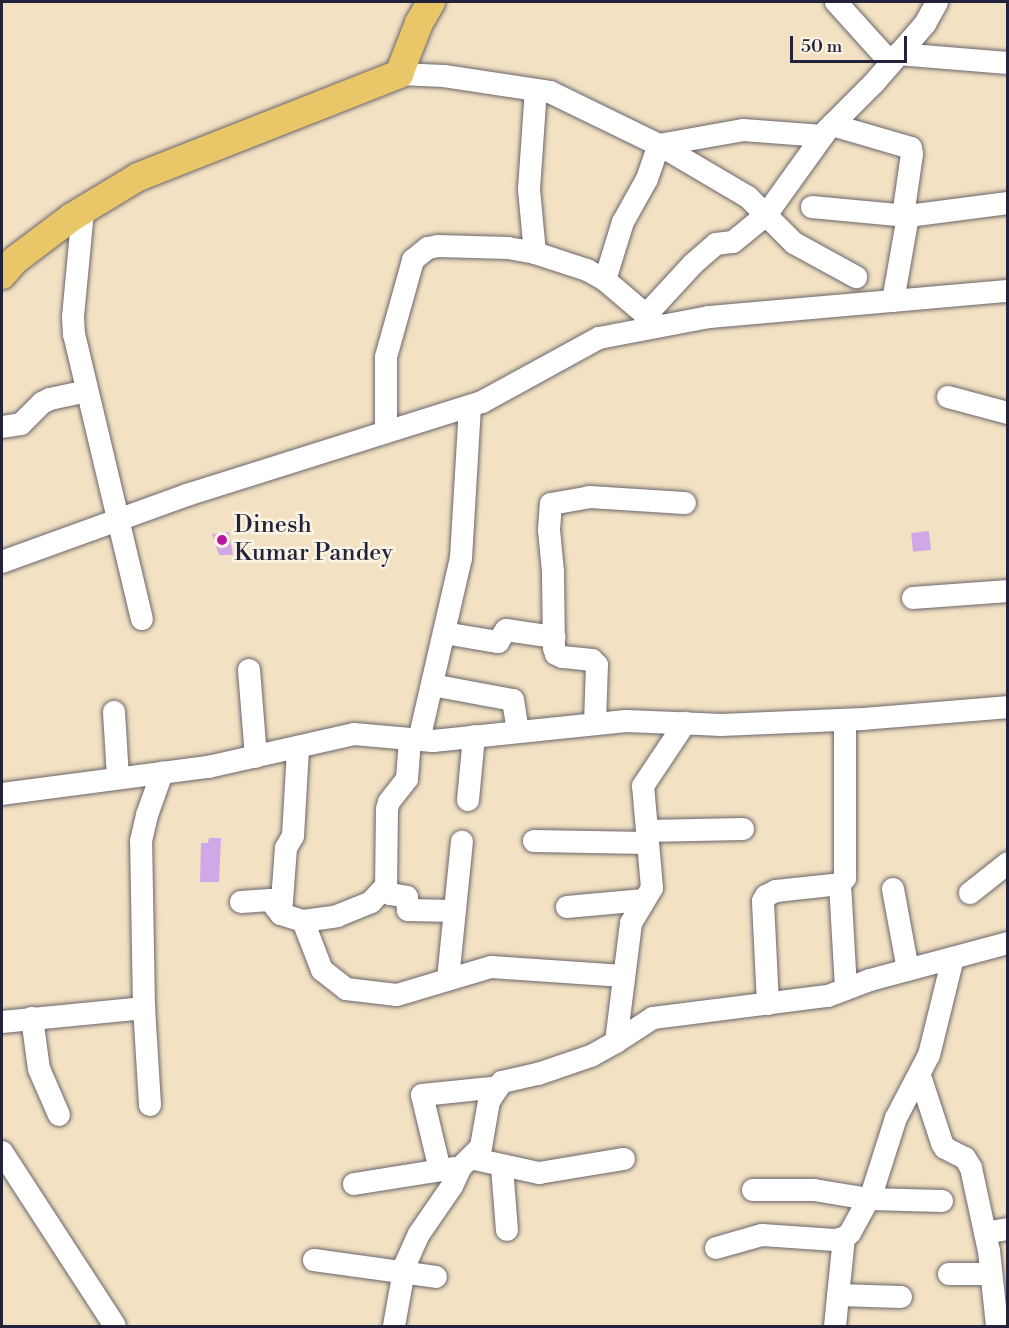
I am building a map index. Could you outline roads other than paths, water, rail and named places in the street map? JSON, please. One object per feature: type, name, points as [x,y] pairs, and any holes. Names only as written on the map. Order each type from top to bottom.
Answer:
[{"type":"main road","points":[[2,275],[15,260],[83,211],[138,177],[399,74],[419,23],[431,2]]},
{"type":"street","points":[[836,2],[895,59],[1008,63]]},
{"type":"street","points":[[653,321],[693,264],[716,244],[733,242],[766,215],[827,131],[925,24],[937,2]]},
{"type":"street","points":[[399,74],[444,76],[550,92],[659,145],[748,197],[794,243],[856,277]]},
{"type":"street","points":[[535,253],[530,189],[536,90]]},
{"type":"street","points":[[659,145],[743,130],[827,131],[911,148],[905,216],[893,301]]},
{"type":"street","points":[[604,280],[623,222],[646,179],[659,145]]},
{"type":"street","points":[[812,207],[905,216],[1008,203]]},
{"type":"street","points":[[83,211],[73,324],[142,619]]},
{"type":"street","points":[[386,432],[386,357],[412,260],[419,253],[438,246],[508,248],[535,253],[587,270],[604,280],[653,321]]},
{"type":"street","points":[[2,562],[186,495],[482,402],[599,338],[653,321],[1008,291]]},
{"type":"street","points":[[2,427],[21,424],[42,403],[50,399],[87,391]]},
{"type":"street","points":[[948,397],[1008,413]]},
{"type":"street","points":[[454,911],[408,910],[406,897],[390,894],[386,886],[387,809],[389,802],[407,779],[415,739],[432,685],[461,558],[470,406]]},
{"type":"street","points":[[595,724],[597,665],[592,660],[556,654],[554,572],[549,530],[551,504],[589,497],[685,503]]},
{"type":"street","points":[[913,598],[1008,591]]},
{"type":"street","points":[[444,633],[498,642],[506,630],[554,637]]},
{"type":"street","points":[[249,670],[256,758]]},
{"type":"street","points":[[432,685],[513,700],[518,732]]},
{"type":"street","points":[[2,794],[256,758],[354,734],[434,741],[626,721],[721,725],[845,720],[1008,707]]},
{"type":"street","points":[[114,712],[118,778]]},
{"type":"street","points":[[845,720],[845,878],[840,884],[846,989]]},
{"type":"street","points":[[616,1042],[631,923],[652,888],[643,786],[685,723]]},
{"type":"street","points":[[468,800],[474,736]]},
{"type":"street","points":[[281,914],[286,848],[293,836],[298,748]]},
{"type":"street","points":[[150,1105],[144,1008],[141,840],[162,773]]},
{"type":"street","points":[[534,841],[648,837],[744,829]]},
{"type":"street","points":[[448,979],[462,842]]},
{"type":"street","points":[[970,893],[1008,863]]},
{"type":"street","points":[[768,1004],[763,902],[766,896],[776,891],[840,884]]},
{"type":"street","points":[[241,902],[270,900],[281,914],[303,921],[337,915],[371,902],[386,886]]},
{"type":"street","points":[[893,889],[908,970]]},
{"type":"street","points":[[567,907],[644,900]]},
{"type":"street","points":[[303,921],[322,970],[340,987],[392,996],[481,969],[503,967],[624,975]]},
{"type":"street","points":[[394,1326],[404,1273],[419,1234],[452,1186],[457,1165],[481,1147],[489,1101],[502,1082],[538,1074],[591,1056],[653,1018],[828,996],[908,970],[1008,943]]},
{"type":"street","points":[[716,1248],[762,1235],[844,1238],[850,1233],[869,1199],[896,1118],[920,1076],[936,1032],[953,958]]},
{"type":"street","points":[[2,1022],[144,1008]]},
{"type":"street","points":[[32,1018],[39,1070],[59,1115]]},
{"type":"street","points":[[920,1076],[942,1143],[945,1148],[965,1158],[971,1168],[985,1233],[997,1326]]},
{"type":"street","points":[[457,1165],[422,1095],[499,1087]]},
{"type":"street","points":[[2,1152],[114,1326]]},
{"type":"street","points":[[354,1184],[457,1165],[502,1167],[544,1173],[624,1159]]},
{"type":"street","points":[[502,1167],[507,1230]]},
{"type":"street","points":[[753,1190],[814,1190],[869,1199],[942,1202]]},
{"type":"street","points":[[985,1233],[1008,1229]]},
{"type":"street","points":[[835,1326],[844,1238]]},
{"type":"street","points":[[314,1260],[436,1277]]},
{"type":"street","points":[[949,1275],[991,1274]]},
{"type":"street","points":[[838,1295],[901,1297]]},
{"type":"place","name":"Dinesh Kumar Pandey","points":[[222,540]]}]
